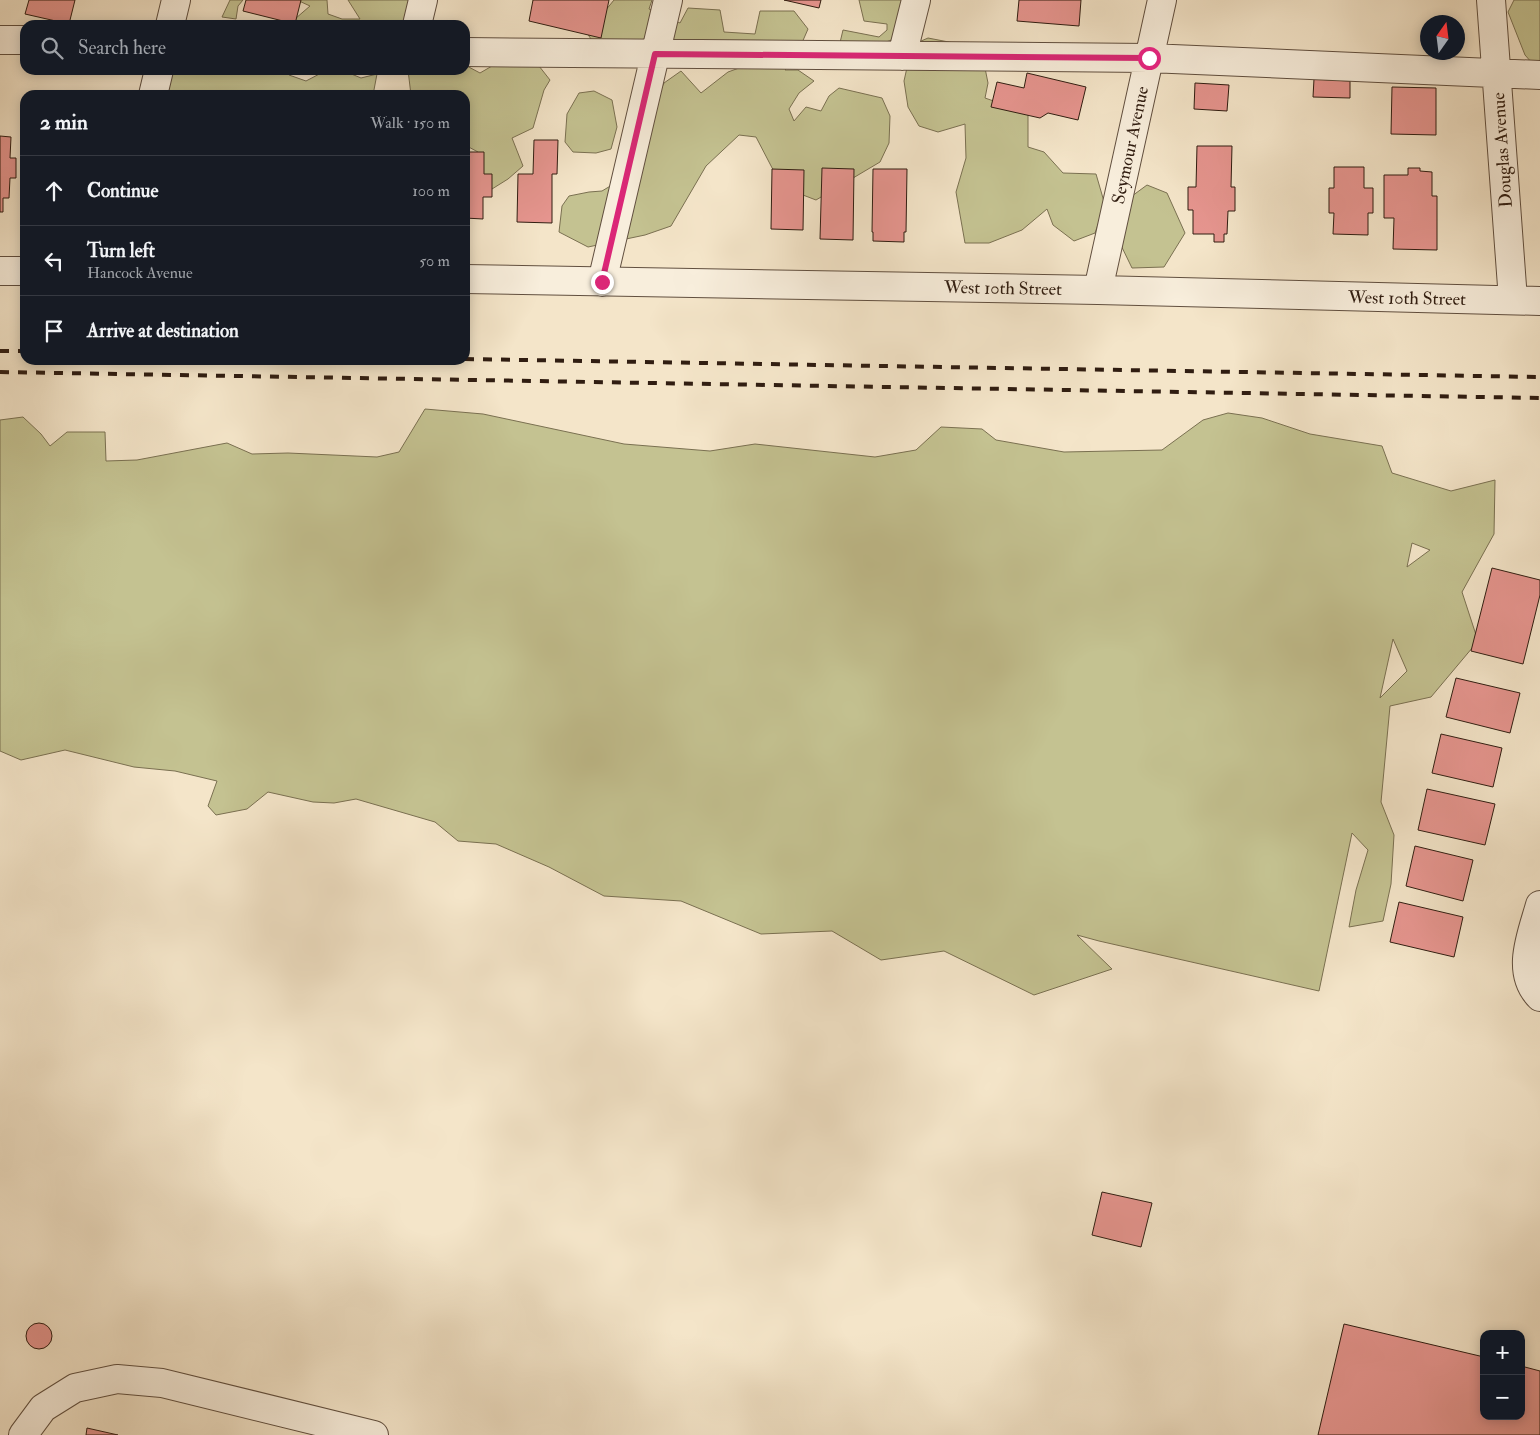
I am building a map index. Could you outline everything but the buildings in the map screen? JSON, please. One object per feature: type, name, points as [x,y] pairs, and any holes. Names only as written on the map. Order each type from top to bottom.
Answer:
[{"type":"street","points":[[171,20],[176,0]]},
{"type":"street","points":[[418,20],[423,0]]},
{"type":"street","points":[[602,282],[668,0]]},
{"type":"street","points":[[902,56],[916,0]]},
{"type":"street","name":"Seymour Avenue","points":[[1098,290],[1162,0]]},
{"type":"street","name":"Douglas Avenue","points":[[1491,0],[1513,300]]},
{"type":"street","points":[[0,40],[20,40]]},
{"type":"street","points":[[470,52],[1149,58],[1540,75]]},
{"type":"street","points":[[154,90],[158,75]]},
{"type":"street","points":[[0,271],[20,271]]},
{"type":"street","name":"West 10th Street","points":[[470,280],[1098,290],[1540,301]]},
{"type":"street","points":[[1540,905],[1527,954],[1527,975],[1540,997]]},
{"type":"street","points":[[23,1435],[43,1408],[75,1388],[117,1379],[162,1383],[374,1435]]},
{"type":"shaded area","points":[[230,0],[243,0],[238,6],[236,19],[222,17]]},
{"type":"shaded area","points":[[297,0],[327,0],[328,14],[342,19],[360,19],[348,0],[430,0],[428,14],[433,20],[294,20],[310,6]]},
{"type":"shaded area","points":[[614,0],[652,0],[649,9],[680,23],[688,8],[720,10],[724,32],[755,34],[760,11],[794,11],[808,29],[794,61],[785,70],[798,70],[814,81],[799,93],[789,109],[794,121],[806,107],[821,111],[829,96],[839,88],[882,98],[890,116],[889,143],[880,162],[816,200],[782,187],[756,137],[739,135],[706,166],[671,226],[645,235],[588,247],[559,232],[562,206],[569,196],[602,191],[637,170],[647,117],[664,83],[681,71],[701,93],[728,72],[753,63],[681,41],[649,37],[633,51],[599,51],[587,33]]},
{"type":"shaded area","points":[[859,0],[906,0],[894,39],[867,49],[838,51],[843,30],[879,37],[887,30],[887,24],[864,21]]},
{"type":"shaded area","points":[[1514,0],[1540,0],[1540,72],[1525,55],[1508,12]]},
{"type":"shaded area","points":[[928,38],[959,44],[985,68],[988,83],[985,98],[1028,113],[1028,147],[1044,152],[1063,173],[1096,174],[1105,205],[1095,233],[1074,241],[1053,225],[1047,209],[1022,230],[989,243],[965,243],[956,192],[966,158],[965,124],[938,132],[919,126],[908,107],[904,81],[912,45]]},
{"type":"shaded area","points":[[527,58],[539,66],[550,80],[544,90],[533,128],[512,138],[523,166],[508,179],[492,189],[480,177],[478,152],[470,148],[470,90],[410,90],[409,75],[470,75],[470,68],[480,73],[504,59]]},
{"type":"shaded area","points":[[171,75],[289,75],[306,81],[317,75],[354,75],[361,78],[377,75],[374,90],[164,90]]},
{"type":"shaded area","points":[[594,91],[612,100],[617,127],[611,149],[596,153],[573,152],[565,142],[567,114],[579,93]]},
{"type":"shaded area","points":[[1147,185],[1167,193],[1185,233],[1164,267],[1132,268],[1116,235],[1132,196]]},
{"type":"shaded area","points":[[425,409],[483,414],[624,444],[710,451],[755,444],[875,457],[916,450],[941,427],[982,429],[996,440],[1064,452],[1162,450],[1203,420],[1228,413],[1262,418],[1310,434],[1382,446],[1392,473],[1451,491],[1495,480],[1494,534],[1462,592],[1478,641],[1431,697],[1390,706],[1381,802],[1394,835],[1391,884],[1383,921],[1349,927],[1356,890],[1368,850],[1352,833],[1319,991],[1077,935],[1112,969],[1034,995],[944,951],[881,960],[832,931],[761,934],[681,901],[604,896],[549,867],[496,844],[458,841],[435,822],[356,799],[334,803],[313,802],[268,792],[247,809],[216,815],[208,806],[217,781],[175,771],[134,767],[65,750],[21,760],[0,751],[0,420],[23,417],[41,434],[50,446],[67,432],[105,432],[106,461],[137,460],[227,443],[252,454],[288,453],[377,457],[399,452]],"holes":[[[1412,543],[1430,550],[1407,567]],[[1393,639],[1407,671],[1380,698]]]},
{"type":"railway","points":[[0,351],[20,351]]},
{"type":"railway","points":[[470,359],[1540,377]]},
{"type":"railway","points":[[0,372],[1540,398]]},
{"type":"route","points":[[602,282],[655,54],[1149,58]]}]
